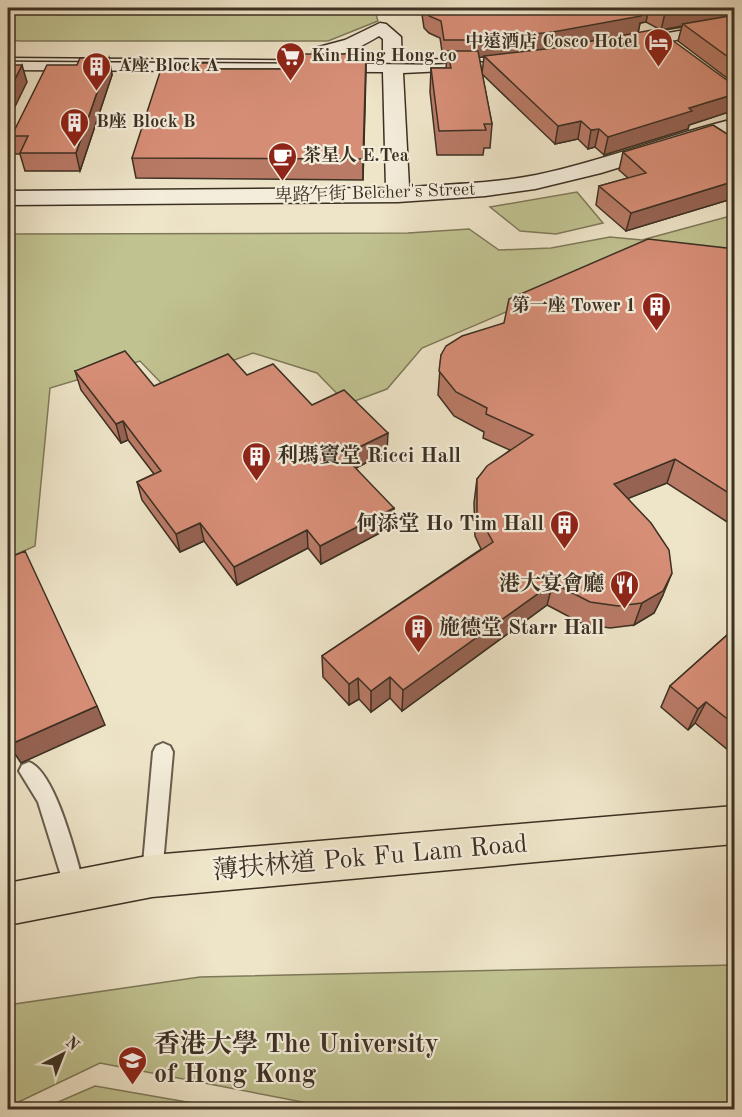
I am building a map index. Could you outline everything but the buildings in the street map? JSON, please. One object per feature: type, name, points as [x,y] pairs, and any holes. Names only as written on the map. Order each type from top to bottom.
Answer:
[{"type":"main road","points":[[381,28],[382,8]]},
{"type":"main road","points":[[617,28],[732,8]]},
{"type":"main road","points":[[604,48],[735,24]]},
{"type":"main road","points":[[640,25],[675,51]]},
{"type":"main road","points":[[322,52],[352,44],[381,28]]},
{"type":"main road","points":[[381,28],[392,37],[398,195]]},
{"type":"main road","points":[[8,64],[47,66],[393,60],[525,44]]},
{"type":"main road","points":[[8,50],[47,66],[322,52],[475,66],[543,59]]},
{"type":"main road","name":"卑路乍街 Belcher's Street","points":[[8,198],[398,195],[485,189],[558,177],[621,161],[735,125]]},
{"type":"main road","name":"薄扶林道 Pok Fu Lam Road","points":[[8,904],[152,876],[735,825]]},
{"type":"lane","points":[[152,876],[163,752]]},
{"type":"lane","points":[[29,771],[47,798],[75,891]]},
{"type":"green space","points":[[8,8],[374,8],[378,21],[328,41],[20,41],[8,40]]},
{"type":"green space","points":[[577,192],[603,223],[556,234],[520,231],[490,207]]},
{"type":"green space","points":[[734,215],[734,282],[576,282],[422,348],[387,389],[347,404],[317,373],[253,353],[164,386],[140,361],[50,388],[35,546],[8,558],[8,234],[408,233],[469,229],[499,250],[551,248],[610,237],[642,240]]},
{"type":"green space","points":[[734,965],[734,1109],[339,1109],[100,1063],[8,1107],[8,1005],[200,977]]},
{"type":"green space","points":[[95,1086],[227,1109],[42,1109]]},
{"type":"tram line","points":[[647,36],[697,27]]},
{"type":"tram line","points":[[8,61],[310,63]]},
{"type":"tram line","points":[[349,63],[432,64],[499,61]]},
{"type":"place","name":"中遠酒店 Cosco Hotel","points":[[659,68]]},
{"type":"place","name":"Kin Hing Hong co","points":[[290,82]]},
{"type":"place","name":"A座 Block A","points":[[97,92]]},
{"type":"place","name":"B座 Block B","points":[[75,148]]},
{"type":"place","name":"茶星人 E.Tea","points":[[282,182]]},
{"type":"place","name":"第一座 Tower 1","points":[[657,332]]},
{"type":"place","name":"利瑪竇堂 Ricci Hall","points":[[256,482]]},
{"type":"place","name":"何添堂 Ho Tim Hall","points":[[565,550]]},
{"type":"place","name":"港大宴會廳","points":[[625,610]]},
{"type":"place","name":"施德堂 Starr Hall","points":[[418,654]]},
{"type":"place","name":"香港大學 The University of Hong Kong","points":[[133,1086]]}]
